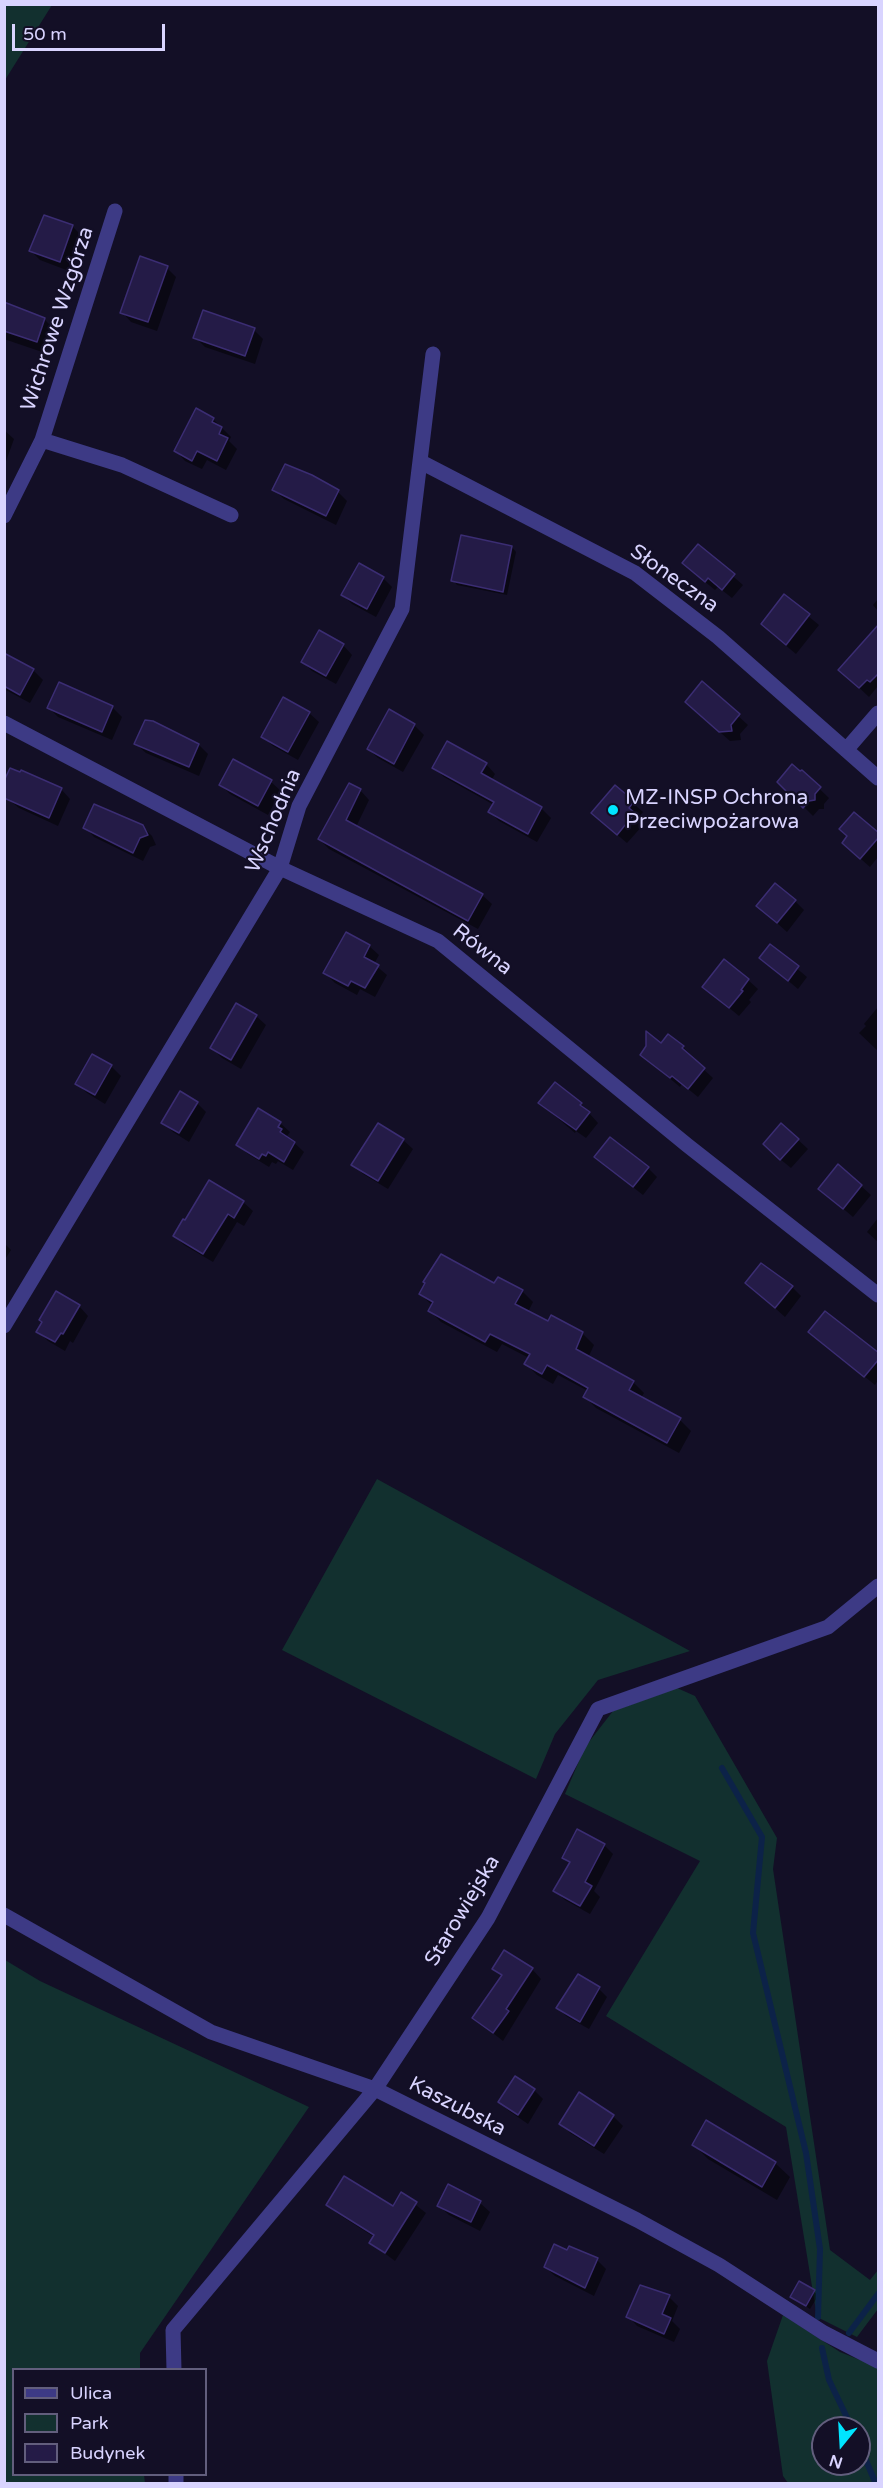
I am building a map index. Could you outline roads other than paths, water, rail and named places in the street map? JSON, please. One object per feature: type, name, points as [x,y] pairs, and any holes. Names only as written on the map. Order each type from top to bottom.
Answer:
[{"type":"street","name":"Wichrowe Wzgórza","points":[[4,516],[42,440],[115,211]]},
{"type":"street","name":"Wschodnia","points":[[4,1326],[280,867],[299,806],[402,609],[433,354]]},
{"type":"street","name":"Wichrowe Wzgórza","points":[[42,440],[122,465],[231,515]]},
{"type":"street","name":"Słoneczna","points":[[421,462],[634,573],[718,637],[879,778]]},
{"type":"street","points":[[846,750],[879,713]]},
{"type":"street","name":"Równa","points":[[4,723],[280,867],[438,941],[687,1145],[879,1295]]},
{"type":"street","name":"Starowiejska","points":[[174,2368],[173,2330],[375,2089],[488,1918],[598,1709],[828,1627],[879,1587]]},
{"type":"street","name":"Kaszubska","points":[[4,1915],[211,2032],[375,2089],[637,2220],[719,2265],[824,2333],[879,2361]]},
{"type":"waterway","points":[[722,1768],[762,1837],[753,1933],[806,2153],[820,2249],[818,2317]]},
{"type":"waterway","points":[[849,2333],[878,2294]]},
{"type":"waterway","points":[[822,2348],[829,2380],[846,2416]]},
{"type":"waterway","points":[[871,2472],[876,2484]]},
{"type":"place","name":"MZ-INSP Ochrona Przeciwpożarowa","points":[[613,810]]}]
